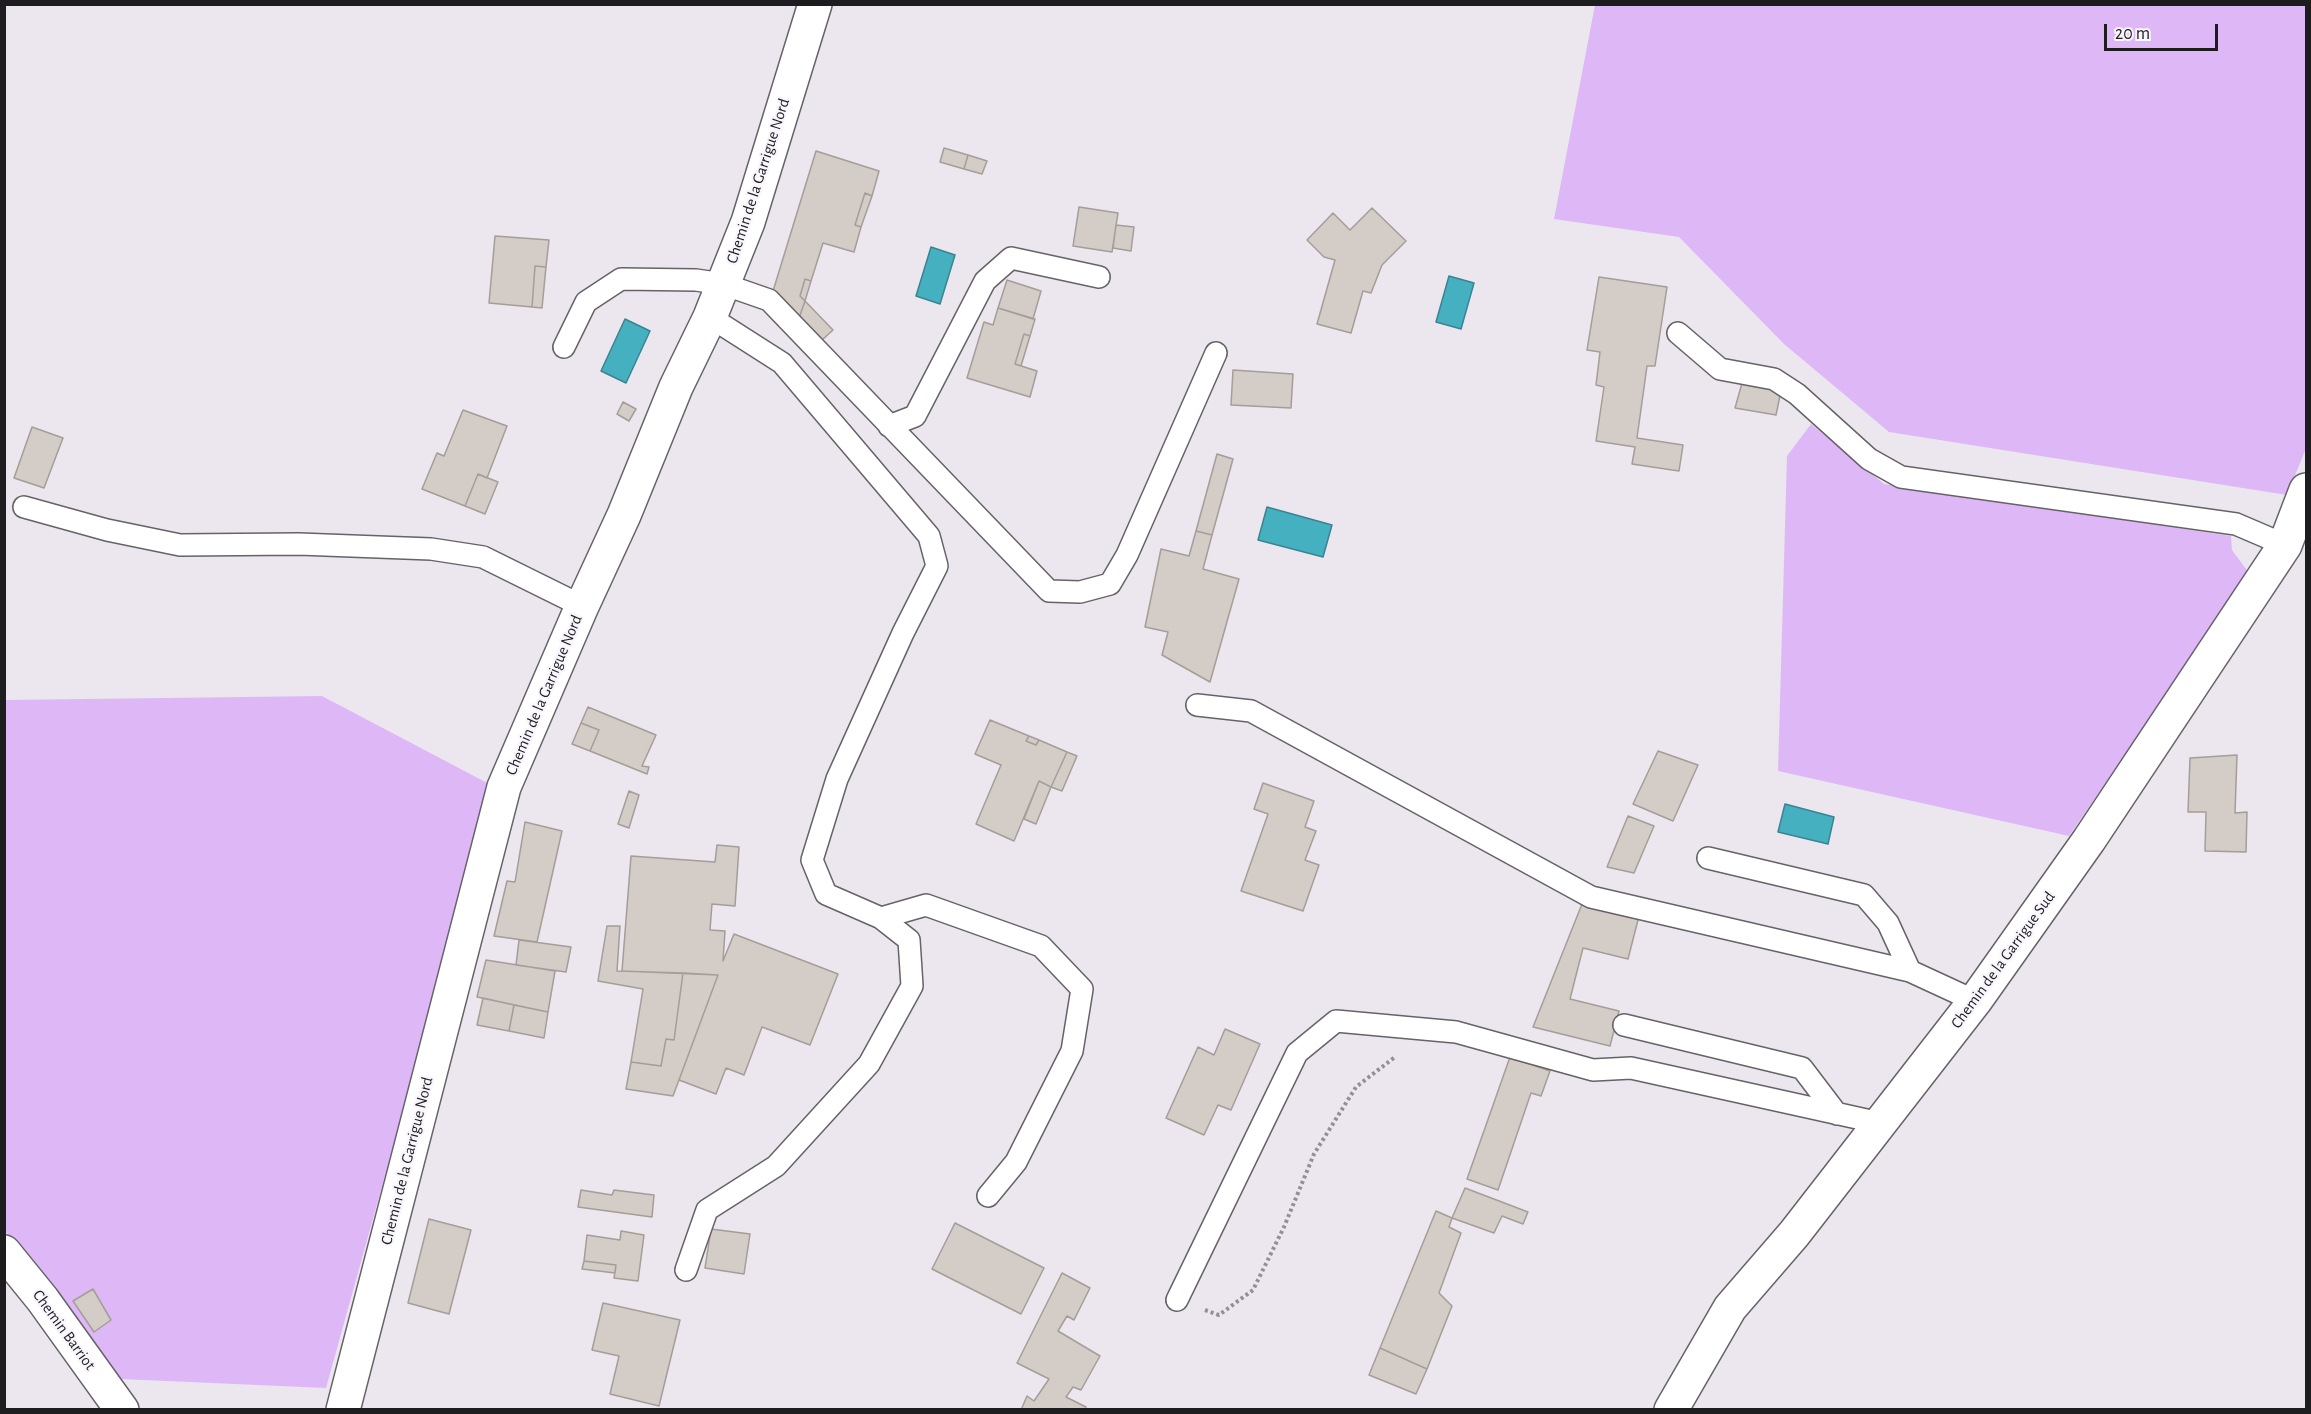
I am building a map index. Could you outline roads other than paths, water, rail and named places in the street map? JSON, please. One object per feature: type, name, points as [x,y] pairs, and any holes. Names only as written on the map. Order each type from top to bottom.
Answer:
[{"type":"street","name":"Chemin de la Garrigue Nord","points":[[343,1410],[504,787],[624,515],[676,387],[710,317],[748,222],[815,4]]},
{"type":"street","name":"Chemin de la Garrigue Sud","points":[[1671,1410],[1730,1308],[1794,1234],[1975,1001],[2089,840],[2285,545],[2307,490]]},
{"type":"street","name":"Chemin Barriot","points":[[4,1252],[43,1300],[122,1410]]},
{"type":"lane","points":[[889,426],[915,416],[985,282],[1011,258],[1099,277]]},
{"type":"lane","points":[[564,347],[586,302],[621,279],[696,280],[723,284],[769,300],[1049,591],[1080,592],[1110,584],[1127,555],[1216,353]]},
{"type":"lane","points":[[686,1270],[707,1210],[776,1166],[869,1064],[912,986],[909,940],[881,918],[826,894],[813,860],[837,779],[903,633],[937,566],[929,536],[782,363],[710,317]]},
{"type":"lane","points":[[1678,333],[1719,369],[1774,379],[1797,394],[1869,459],[1901,477],[2236,524],[2285,545]]},
{"type":"lane","points":[[24,507],[107,530],[180,545],[299,544],[431,549],[483,557],[582,606]]},
{"type":"lane","points":[[1197,705],[1251,711],[1592,897],[1910,971],[1975,1001]]},
{"type":"lane","points":[[1708,858],[1864,895],[1888,923],[1910,971]]},
{"type":"lane","points":[[881,918],[927,905],[1041,946],[1082,989],[1072,1051],[1016,1162],[988,1196]]},
{"type":"lane","points":[[1177,1300],[1297,1053],[1336,1021],[1456,1032],[1593,1070],[1631,1068],[1880,1124]]},
{"type":"lane","points":[[1624,1024],[1802,1068],[1837,1114]]},
{"type":"water","points":[[931,247],[955,255],[940,304],[916,296]]},
{"type":"water","points":[[1449,276],[1474,283],[1461,329],[1436,322]]},
{"type":"water","points":[[625,319],[650,331],[626,383],[601,371]]},
{"type":"water","points":[[1267,507],[1332,525],[1323,557],[1258,540]]},
{"type":"water","points":[[1785,804],[1834,817],[1828,844],[1778,832]]}]
